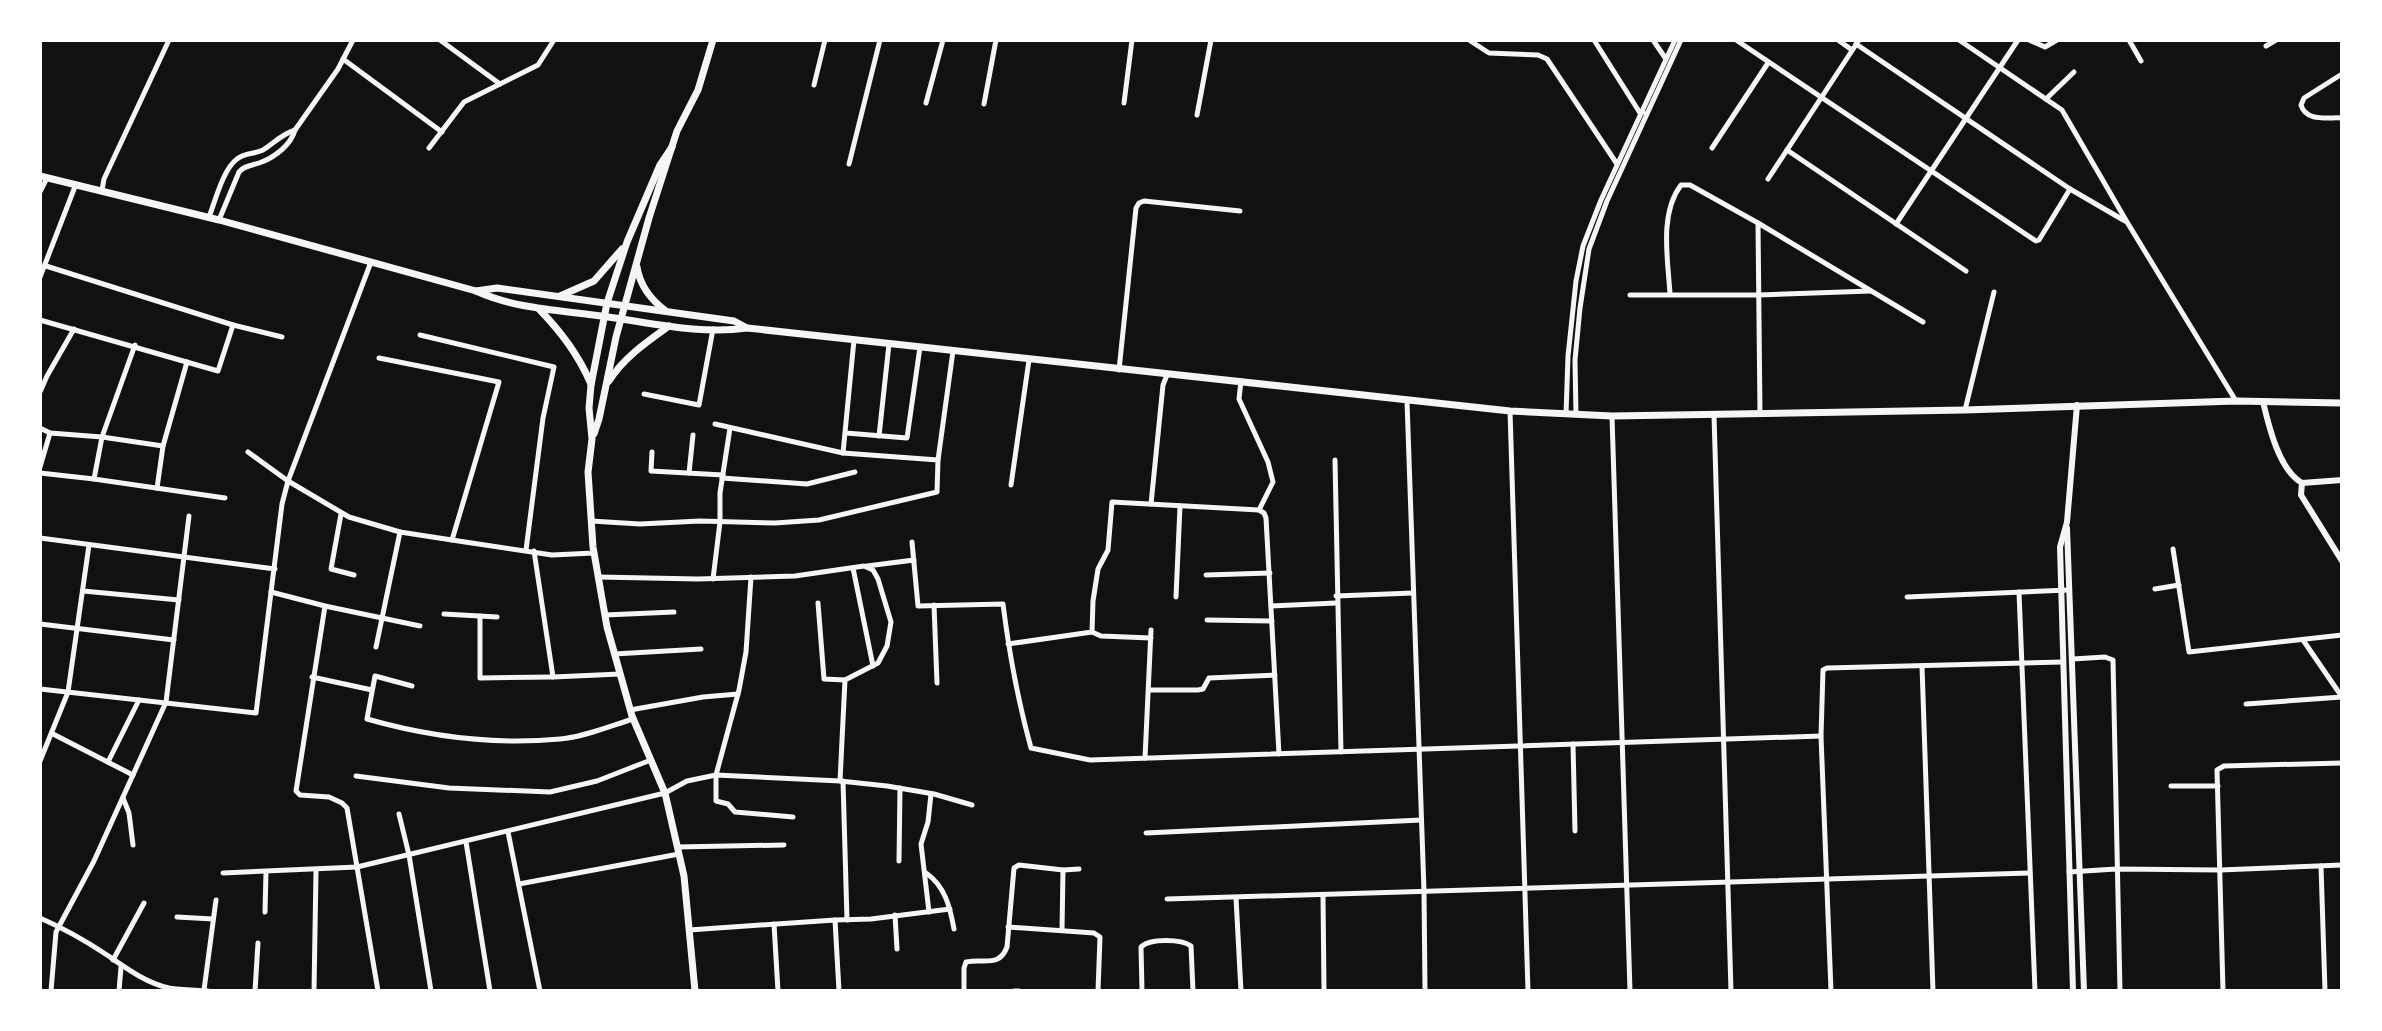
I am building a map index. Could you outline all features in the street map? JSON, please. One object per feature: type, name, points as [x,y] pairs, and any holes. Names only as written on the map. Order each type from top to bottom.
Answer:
[{"type":"main road","points":[[695,991],[684,876],[665,793],[633,719],[614,654],[594,553],[588,472],[592,439],[636,263],[672,147],[698,90],[713,40]]},
{"type":"main road","points":[[592,439],[589,408],[591,385],[607,303],[627,242],[660,165],[672,147]]},
{"type":"main road","points":[[44,177],[219,220],[476,291],[499,301],[539,309],[729,331],[747,328],[1407,401],[1510,411],[1612,416],[1965,410],[2236,401],[2342,402]]},
{"type":"main road","points":[[560,296],[594,281],[627,242]]},
{"type":"main road","points":[[636,263],[643,287],[657,305],[667,312]]},
{"type":"main road","points":[[476,291],[497,288],[560,296],[734,321],[747,328]]},
{"type":"main road","points":[[539,309],[568,341],[581,361],[591,385]]},
{"type":"main road","points":[[606,386],[614,372],[636,351],[670,325]]},
{"type":"street","points":[[102,190],[104,179],[169,40]]},
{"type":"street","points":[[219,220],[239,172],[247,166],[272,157],[293,139],[295,130],[322,93],[353,40]]},
{"type":"street","points":[[440,40],[500,84]]},
{"type":"street","points":[[814,85],[825,40]]},
{"type":"street","points":[[849,164],[880,40]]},
{"type":"street","points":[[926,103],[943,40]]},
{"type":"street","points":[[984,104],[996,40]]},
{"type":"street","points":[[1124,103],[1132,40]]},
{"type":"street","points":[[1197,115],[1211,40]]},
{"type":"street","points":[[1469,40],[1489,54],[1538,55],[1547,59],[1617,163]]},
{"type":"street","points":[[1594,40],[1640,113]]},
{"type":"street","points":[[1653,40],[1665,59]]},
{"type":"street","points":[[1576,415],[1575,360],[1591,233],[1617,163],[1675,40]]},
{"type":"street","points":[[1566,414],[1568,356],[1576,281],[1583,246],[1607,201],[1681,40]]},
{"type":"street","points":[[1736,40],[2038,241],[2070,189]]},
{"type":"street","points":[[1838,40],[1856,45],[2070,189],[2127,222]]},
{"type":"street","points":[[1959,40],[2062,110],[2236,401]]},
{"type":"street","points":[[1896,224],[2018,40]]},
{"type":"street","points":[[2029,40],[2045,47],[2057,40]]},
{"type":"street","points":[[2129,40],[2141,61]]},
{"type":"street","points":[[2266,46],[2276,40]]},
{"type":"street","points":[[429,148],[464,102],[538,65],[552,41]]},
{"type":"street","points":[[1768,179],[1856,45]]},
{"type":"street","points":[[343,59],[442,132]]},
{"type":"street","points":[[1712,148],[1768,63]]},
{"type":"street","points":[[2046,99],[2074,72]]},
{"type":"street","points":[[2342,74],[2304,98],[2301,105],[2302,110],[2310,117],[2342,118]]},
{"type":"street","points":[[1640,113],[1649,112]]},
{"type":"street","points":[[209,218],[230,166],[237,159],[258,152],[285,133],[295,130]]},
{"type":"street","points":[[1787,150],[1966,271]]},
{"type":"street","points":[[40,192],[44,177]]},
{"type":"street","points":[[40,277],[76,184]]},
{"type":"street","points":[[1670,294],[1667,229],[1674,195],[1681,185],[1690,185],[1923,322]]},
{"type":"street","points":[[1119,370],[1136,208],[1139,203],[1144,201],[1240,211]]},
{"type":"street","points":[[1758,223],[1760,414]]},
{"type":"street","points":[[40,689],[256,713],[282,504],[288,481],[371,262]]},
{"type":"street","points":[[46,266],[233,326],[282,337]]},
{"type":"street","points":[[1630,295],[1759,295],[1871,291]]},
{"type":"street","points":[[1965,410],[1994,292]]},
{"type":"street","points":[[40,320],[135,345],[218,371],[233,326]]},
{"type":"street","points":[[40,392],[74,329]]},
{"type":"street","points":[[645,394],[699,405],[713,329]]},
{"type":"street","points":[[420,335],[554,367],[542,418],[530,551],[553,677]]},
{"type":"street","points":[[843,453],[854,340]]},
{"type":"street","points":[[879,436],[889,344]]},
{"type":"street","points":[[94,479],[102,437],[135,345]]},
{"type":"street","points":[[846,433],[907,438],[920,347]]},
{"type":"street","points":[[591,521],[640,524],[819,520],[937,492],[938,460],[953,351]]},
{"type":"street","points":[[379,358],[499,382],[452,540]]},
{"type":"street","points":[[1011,485],[1029,360]]},
{"type":"street","points":[[157,488],[163,446],[187,362]]},
{"type":"street","points":[[1151,504],[1163,385],[1167,375]]},
{"type":"street","points":[[1241,382],[1239,399],[1268,462],[1273,482],[1259,510]]},
{"type":"street","points":[[1407,401],[1425,991]]},
{"type":"street","points":[[2263,402],[2275,446],[2294,477],[2302,483],[2342,480]]},
{"type":"street","points":[[2077,405],[2067,522],[2060,547],[2073,659],[2084,991]]},
{"type":"street","points":[[1510,411],[1528,991]]},
{"type":"street","points":[[1714,415],[1731,991]]},
{"type":"street","points":[[1612,416],[1630,991]]},
{"type":"street","points":[[715,424],[843,453],[938,460]]},
{"type":"street","points":[[40,428],[50,433],[163,446]]},
{"type":"street","points":[[713,579],[722,476],[730,428]]},
{"type":"street","points":[[40,467],[50,433]]},
{"type":"street","points":[[689,473],[694,435]]},
{"type":"street","points":[[248,452],[341,514],[400,531],[452,540],[552,555],[594,553]]},
{"type":"street","points":[[652,452],[651,471],[807,484],[855,472]]},
{"type":"street","points":[[1335,460],[1341,752]]},
{"type":"street","points":[[40,473],[225,498]]},
{"type":"street","points":[[2302,483],[2301,495],[2342,561]]},
{"type":"street","points":[[1091,632],[1098,569],[1108,550],[1112,502],[1259,510],[1264,513],[1279,754]]},
{"type":"street","points":[[1176,597],[1180,506]]},
{"type":"street","points":[[341,514],[331,569],[354,575]]},
{"type":"street","points":[[51,991],[51,964],[56,932],[94,861],[166,702],[189,516]]},
{"type":"street","points":[[376,647],[400,531]]},
{"type":"street","points":[[40,538],[275,569]]},
{"type":"street","points":[[912,542],[918,606],[1003,604],[1008,645],[1031,748],[1090,760],[1821,736]]},
{"type":"street","points":[[40,761],[68,692],[89,545]]},
{"type":"street","points":[[2174,549],[2189,652],[2342,635]]},
{"type":"street","points":[[598,577],[713,579],[795,576],[914,560]]},
{"type":"street","points":[[818,603],[824,679],[845,680],[878,663],[887,646],[891,622],[878,579],[873,570],[864,566]]},
{"type":"street","points":[[853,568],[873,666]]},
{"type":"street","points":[[1206,575],[1269,573]]},
{"type":"street","points":[[751,578],[748,631],[738,694],[716,775],[716,802],[728,804],[735,812],[793,817]]},
{"type":"street","points":[[2155,589],[2179,585]]},
{"type":"street","points":[[1908,597],[2065,590]]},
{"type":"street","points":[[2065,590],[2063,662],[2073,991]]},
{"type":"street","points":[[83,591],[179,600]]},
{"type":"street","points":[[271,592],[420,626]]},
{"type":"street","points":[[2019,592],[2035,991]]},
{"type":"street","points":[[1336,596],[1413,593]]},
{"type":"street","points":[[1271,606],[1336,603]]},
{"type":"street","points":[[934,605],[937,683]]},
{"type":"street","points":[[325,606],[296,791],[300,795],[336,799],[346,808],[378,991]]},
{"type":"street","points":[[605,615],[674,612]]},
{"type":"street","points":[[444,614],[497,617]]},
{"type":"street","points":[[480,616],[480,677],[620,674]]},
{"type":"street","points":[[1207,620],[1272,621]]},
{"type":"street","points":[[40,624],[174,640]]},
{"type":"street","points":[[1145,758],[1151,630]]},
{"type":"street","points":[[1008,645],[1091,632],[1101,636],[1151,638]]},
{"type":"street","points":[[2303,640],[2342,697]]},
{"type":"street","points":[[614,654],[701,649]]},
{"type":"street","points":[[2073,659],[2105,657],[2113,660],[2120,991]]},
{"type":"street","points":[[1831,991],[1821,736],[1823,670],[2063,662]]},
{"type":"street","points":[[1922,666],[1933,991]]},
{"type":"street","points":[[412,686],[378,676],[374,678],[368,720],[458,739],[562,739],[633,719]]},
{"type":"street","points":[[1150,690],[1198,690],[1203,688],[1209,678],[1275,676]]},
{"type":"street","points":[[312,677],[372,690]]},
{"type":"street","points":[[845,680],[841,781],[847,920]]},
{"type":"street","points":[[630,710],[703,697],[738,694]]},
{"type":"street","points":[[2246,704],[2342,697]]},
{"type":"street","points":[[108,762],[139,700]]},
{"type":"street","points":[[52,734],[133,775]]},
{"type":"street","points":[[1573,744],[1575,831]]},
{"type":"street","points":[[356,776],[449,788],[550,792],[597,781],[651,760]]},
{"type":"street","points":[[2223,991],[2217,770],[2224,766],[2342,763]]},
{"type":"street","points":[[223,873],[316,871],[357,867],[665,793],[687,781],[716,775],[841,781],[900,788],[972,805]]},
{"type":"street","points":[[2171,786],[2218,786]]},
{"type":"street","points":[[899,861],[900,788]]},
{"type":"street","points":[[929,912],[921,844],[928,822],[931,794]]},
{"type":"street","points":[[123,798],[129,813],[133,845]]},
{"type":"street","points":[[399,814],[409,855],[431,991]]},
{"type":"street","points":[[1146,833],[1421,820]]},
{"type":"street","points":[[508,832],[540,991]]},
{"type":"street","points":[[466,842],[490,991]]},
{"type":"street","points":[[519,884],[678,850],[784,845]]},
{"type":"street","points":[[964,991],[966,962],[996,960],[1001,958],[1007,947],[1014,868],[1019,865],[1079,869]]},
{"type":"street","points":[[2068,872],[2342,865]]},
{"type":"street","points":[[2321,866],[2325,991]]},
{"type":"street","points":[[1062,930],[1063,870]]},
{"type":"street","points":[[314,991],[317,939],[316,871]]},
{"type":"street","points":[[265,912],[266,872]]},
{"type":"street","points":[[926,873],[942,888],[954,929]]},
{"type":"street","points":[[1167,900],[2030,873]]},
{"type":"street","points":[[1323,895],[1324,991]]},
{"type":"street","points":[[1236,898],[1241,991]]},
{"type":"street","points":[[40,918],[59,926],[121,967],[168,988],[206,991],[216,900]]},
{"type":"street","points":[[113,960],[144,903]]},
{"type":"street","points":[[689,930],[847,920],[950,909]]},
{"type":"street","points":[[895,915],[897,949]]},
{"type":"street","points":[[177,916],[213,919]]},
{"type":"street","points":[[835,920],[839,991]]},
{"type":"street","points":[[774,924],[778,991]]},
{"type":"street","points":[[1009,927],[1094,933],[1100,937],[1098,991]]},
{"type":"street","points":[[1142,991],[1141,947],[1145,943],[1169,942],[1186,942],[1191,946],[1192,991]]},
{"type":"street","points":[[255,991],[258,943]]},
{"type":"street","points":[[119,991],[121,967]]}]
